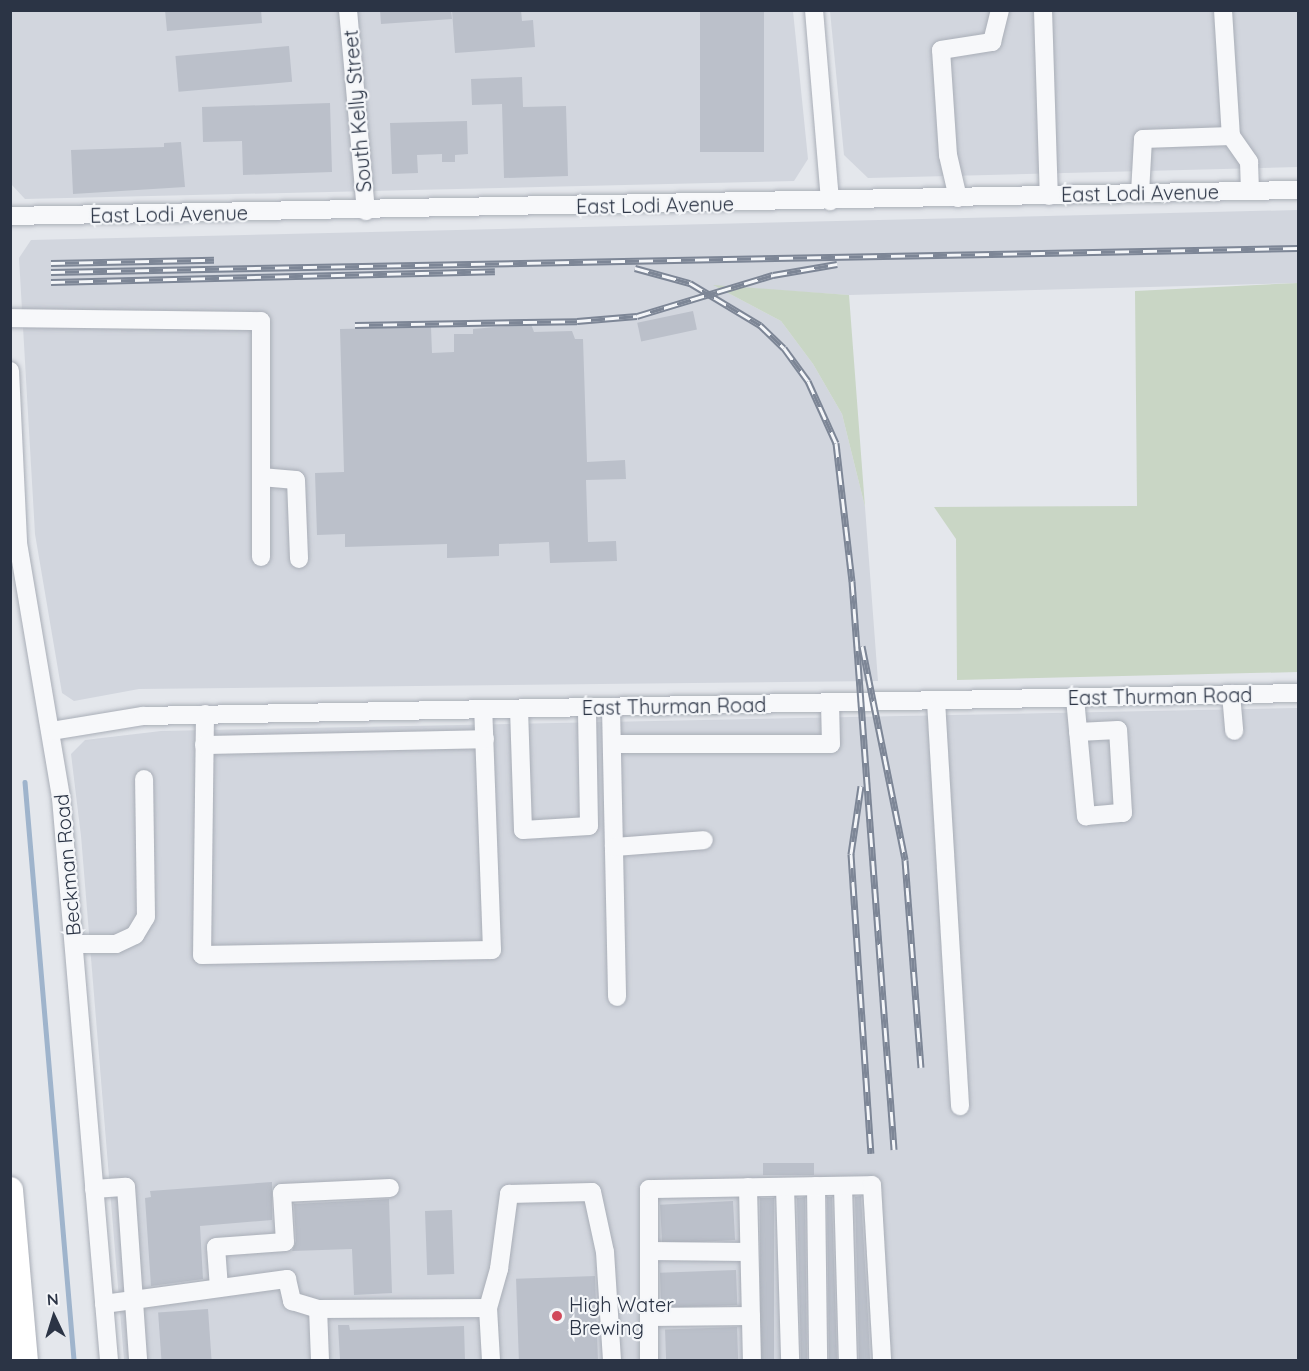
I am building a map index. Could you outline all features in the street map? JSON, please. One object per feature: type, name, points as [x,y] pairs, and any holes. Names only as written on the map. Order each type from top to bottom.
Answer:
[{"type":"highway","points":[[10,1190],[24,1360]]},
{"type":"street","name":"South Kelly Street","points":[[348,10],[366,211]]},
{"type":"street","points":[[814,10],[830,201]]},
{"type":"street","points":[[958,198],[948,155],[941,50],[992,42],[1000,10]]},
{"type":"street","points":[[1043,10],[1049,196]]},
{"type":"street","points":[[1223,10],[1231,136],[1249,162],[1250,191]]},
{"type":"street","points":[[1140,193],[1143,139],[1231,136]]},
{"type":"street","name":"East Lodi Avenue","points":[[10,216],[366,211],[1299,190]]},
{"type":"street","points":[[10,318],[261,321],[261,557]]},
{"type":"street","name":"Beckman Road","points":[[10,371],[18,543],[52,731],[74,944],[108,1360]]},
{"type":"street","points":[[261,477],[296,480],[299,559]]},
{"type":"street","name":"East Thurman Road","points":[[52,731],[125,717],[205,714],[1299,693]]},
{"type":"street","points":[[1231,694],[1233,731]]},
{"type":"street","points":[[1075,698],[1078,732],[1086,816],[1123,813],[1118,730],[1078,732]]},
{"type":"street","points":[[936,701],[960,1106]]},
{"type":"street","points":[[612,744],[831,744],[830,703]]},
{"type":"street","points":[[519,709],[523,830],[590,826],[587,707]]},
{"type":"street","points":[[611,707],[617,998]]},
{"type":"street","points":[[205,714],[202,956],[492,950],[483,709]]},
{"type":"street","points":[[204,745],[485,739]]},
{"type":"street","points":[[74,944],[116,944],[135,935],[146,917],[144,779]]},
{"type":"street","points":[[614,847],[704,840]]},
{"type":"street","points":[[649,1360],[649,1189],[872,1185],[882,1360]]},
{"type":"street","points":[[94,1189],[126,1186],[138,1360]]},
{"type":"street","points":[[816,1186],[818,1360]]},
{"type":"street","points":[[843,1186],[848,1360]]},
{"type":"street","points":[[748,1187],[752,1360]]},
{"type":"street","points":[[785,1187],[790,1360]]},
{"type":"street","points":[[219,1288],[216,1247],[285,1242],[282,1193],[390,1188]]},
{"type":"street","points":[[491,1360],[488,1308],[499,1269],[509,1194],[592,1192],[606,1252],[612,1360]]},
{"type":"street","points":[[649,1251],[749,1252]]},
{"type":"street","points":[[104,1304],[287,1280],[292,1301],[318,1309],[488,1308]]},
{"type":"street","points":[[318,1309],[320,1360]]},
{"type":"street","points":[[649,1317],[751,1316]]},
{"type":"shaded area","points":[[10,11],[793,11],[808,159],[794,181],[25,199],[11,184]]},
{"type":"shaded area","points":[[830,11],[1298,11],[1298,167],[868,178],[844,155]]},
{"type":"shaded area","points":[[1298,210],[1298,283],[849,295],[715,286],[781,321],[813,364],[842,414],[865,507],[878,681],[139,689],[74,701],[62,693],[35,534],[19,258],[31,240]]},
{"type":"shaded area","points":[[1298,708],[1298,1360],[124,1360],[81,836],[71,754],[85,740],[161,731]]},
{"type":"green space","points":[[1298,283],[1298,672],[957,680],[956,539],[934,507],[1137,506],[1135,291]]},
{"type":"green space","points":[[713,285],[849,295],[865,507],[842,414],[813,364],[781,321]]},
{"type":"building","points":[[165,10],[261,10],[262,23],[167,31]]},
{"type":"building","points":[[380,10],[451,10],[452,19],[381,24]]},
{"type":"building","points":[[452,10],[521,10],[522,21],[533,20],[535,47],[455,53]]},
{"type":"building","points":[[700,10],[764,10],[764,152],[700,152]]},
{"type":"building","points":[[289,46],[292,82],[179,92],[175,56]]},
{"type":"building","points":[[522,77],[523,107],[566,106],[568,176],[504,178],[502,104],[472,105],[471,79]]},
{"type":"building","points":[[330,103],[332,172],[243,175],[242,141],[203,142],[202,107]]},
{"type":"building","points":[[467,121],[468,154],[455,155],[455,162],[442,162],[442,154],[417,155],[418,173],[392,174],[390,123]]},
{"type":"building","points":[[181,142],[185,187],[73,194],[71,150],[164,147],[164,143]]},
{"type":"building","points":[[693,311],[697,330],[641,341],[637,323]]},
{"type":"building","points":[[531,324],[534,332],[572,331],[575,339],[583,339],[587,462],[625,460],[626,479],[586,480],[588,542],[616,541],[617,561],[550,563],[549,542],[499,544],[499,556],[447,558],[447,544],[345,547],[345,534],[317,535],[315,473],[344,472],[340,329],[431,327],[432,353],[454,352],[454,334],[473,334],[473,329]]},
{"type":"building","points":[[763,1163],[814,1163],[814,1175],[763,1175]]},
{"type":"building","points":[[272,1182],[272,1220],[200,1226],[203,1279],[151,1286],[145,1198],[151,1197],[150,1191]]},
{"type":"building","points":[[861,1196],[870,1360],[859,1360],[855,1197]]},
{"type":"building","points":[[805,1197],[807,1360],[801,1360],[797,1198]]},
{"type":"building","points":[[827,1197],[832,1197],[837,1360],[829,1360]]},
{"type":"building","points":[[760,1198],[774,1198],[774,1360],[760,1360]]},
{"type":"building","points":[[389,1199],[392,1293],[354,1295],[352,1249],[292,1251],[296,1241],[294,1204]]},
{"type":"building","points":[[733,1201],[735,1240],[662,1244],[660,1205]]},
{"type":"building","points":[[452,1210],[454,1274],[427,1275],[425,1211]]},
{"type":"building","points":[[736,1270],[737,1305],[661,1308],[660,1273]]},
{"type":"building","name":"High Water Brewing","points":[[595,1276],[598,1360],[519,1360],[516,1279]]},
{"type":"building","points":[[208,1309],[212,1360],[161,1360],[158,1312]]},
{"type":"building","points":[[338,1325],[349,1325],[350,1330],[464,1326],[465,1360],[340,1360]]},
{"type":"building","points":[[737,1327],[738,1360],[666,1360],[665,1330]]},
{"type":"waterway","points":[[25,782],[74,1360]]},
{"type":"railway","points":[[51,272],[1298,248]]},
{"type":"railway","points":[[51,263],[214,260]]},
{"type":"railway","points":[[355,325],[577,321],[637,316],[773,275],[837,264]]},
{"type":"railway","points":[[635,268],[690,283],[760,325],[784,348],[808,381],[836,443],[852,581],[894,1149]]},
{"type":"railway","points":[[51,282],[495,271]]},
{"type":"railway","points":[[862,646],[905,860],[921,1067]]},
{"type":"railway","points":[[861,786],[851,854],[871,1153]]},
{"type":"place","name":"High Water Brewing","points":[[557,1316]]}]
